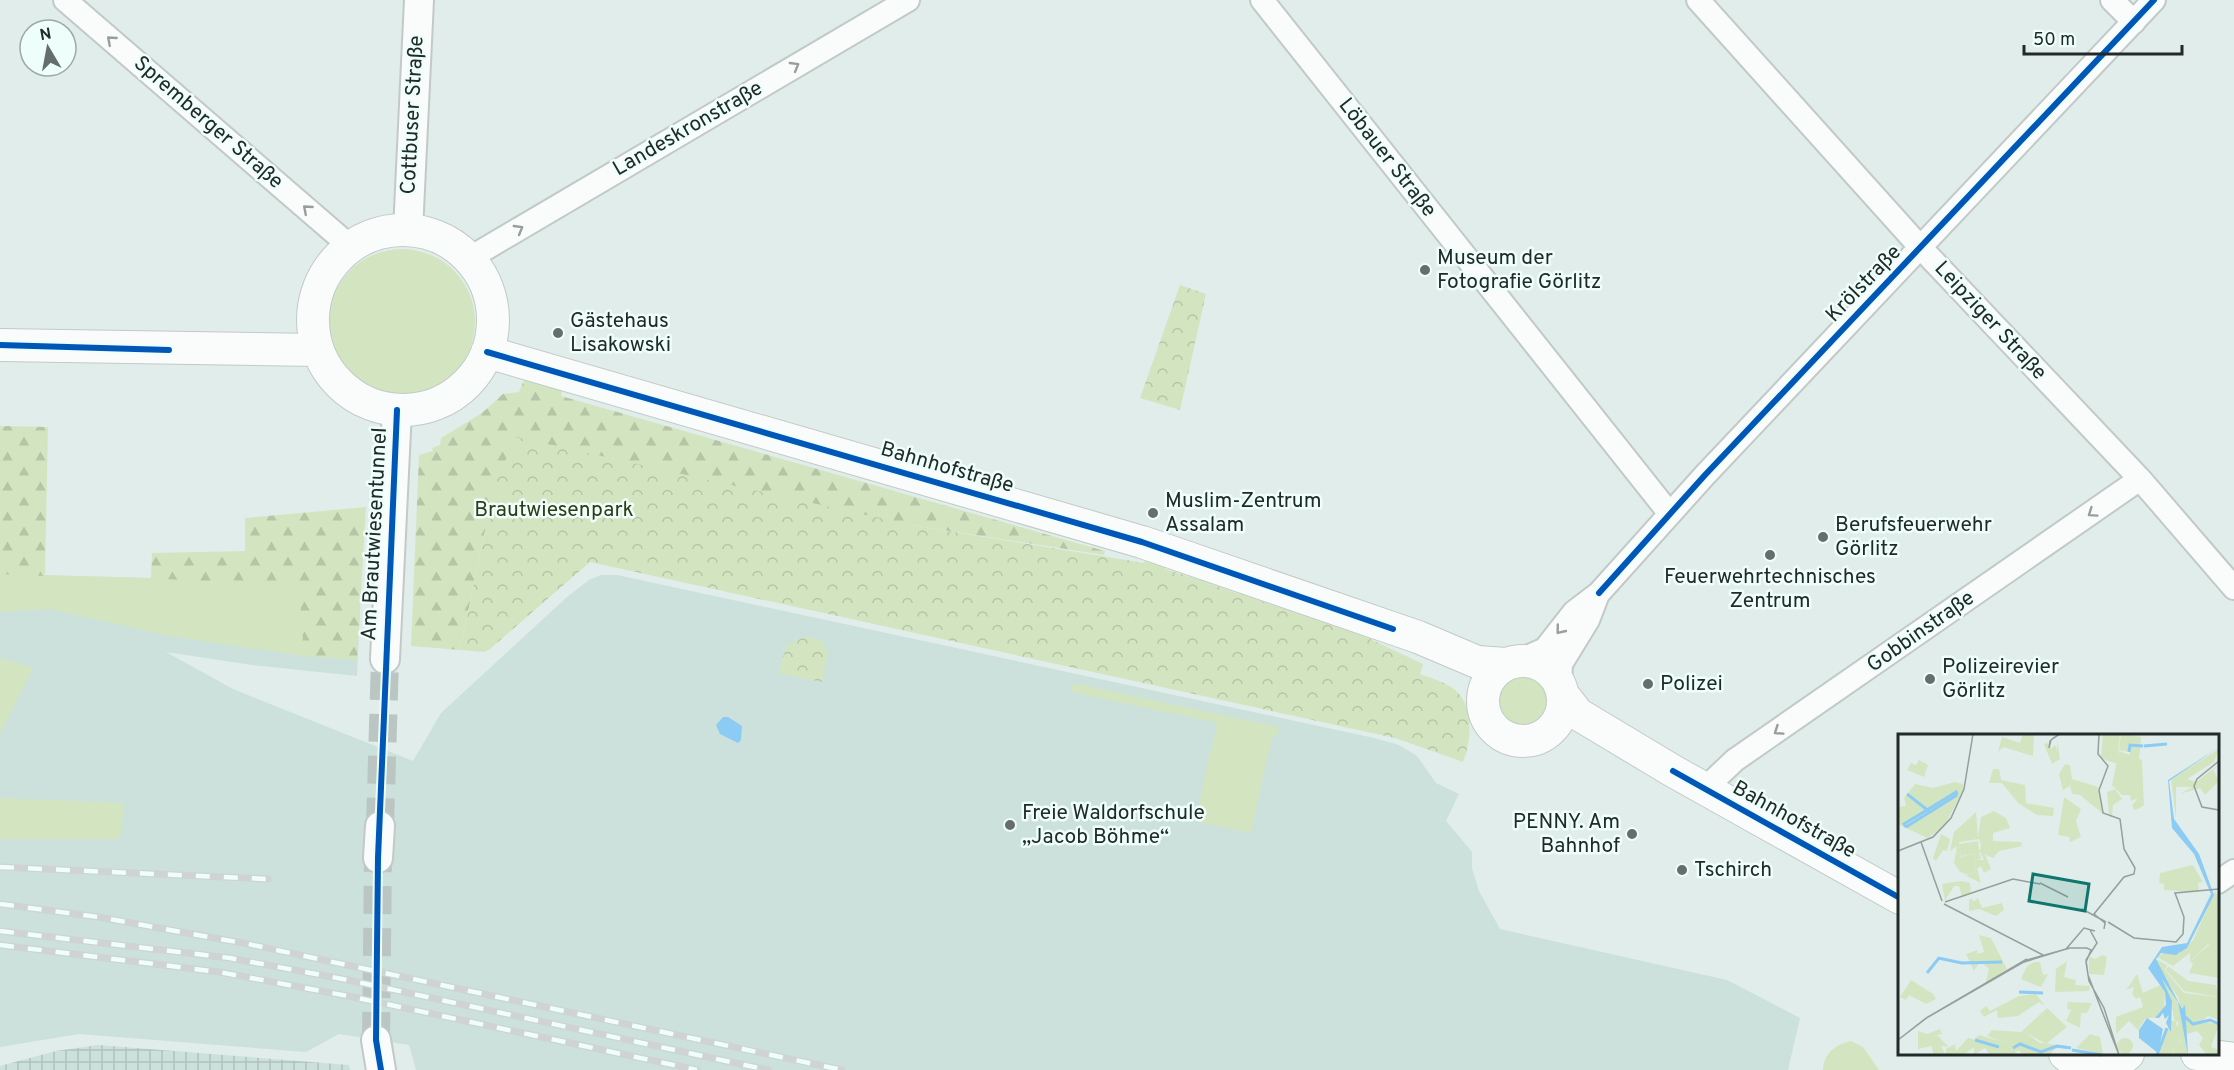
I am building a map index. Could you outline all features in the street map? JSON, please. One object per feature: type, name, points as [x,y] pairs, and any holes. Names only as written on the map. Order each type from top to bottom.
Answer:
[{"type":"main road","points":[[408,231],[439,238],[468,259],[483,279],[491,303],[493,328],[487,352],[473,377],[452,396],[425,407],[397,410],[370,404],[347,391],[328,371],[318,350],[312,321],[316,295],[327,271],[351,247],[372,236],[408,231]]},
{"type":"main road","points":[[0,345],[318,350]]},
{"type":"main road","name":"Bahnhofstraße","points":[[487,352],[1142,542],[1433,643],[1477,662],[1512,663]]},
{"type":"main road","name":"Bahnhofstraße","points":[[1393,629],[1428,657],[1469,680],[1483,695]]},
{"type":"main road","points":[[1512,663],[1532,661],[1545,667],[1562,690]]},
{"type":"main road","name":"Krölstraße","points":[[1483,695],[1494,672],[1512,663]]},
{"type":"main road","name":"Bahnhofstraße","points":[[1562,690],[1578,714],[1673,771],[1898,897]]},
{"type":"main road","name":"Krölstraße","points":[[1545,735],[1560,719],[1562,690]]},
{"type":"main road","points":[[1483,695],[1486,717],[1501,735],[1514,740],[1527,741],[1545,735]]},
{"type":"main road","name":"Bahnhofstraße","points":[[1545,735],[1563,732],[1580,735],[1673,771]]},
{"type":"main road","points":[[2219,1046],[2234,1053]]},
{"type":"main road","points":[[2068,1055],[2080,1065],[2097,1068],[2114,1064],[2128,1055]]},
{"type":"main road","points":[[2209,1055],[2234,1059]]},
{"type":"street","name":"Spremberger Straße","points":[[65,0],[351,247]]},
{"type":"street","name":"Cottbuser Straße","points":[[408,231],[419,0]]},
{"type":"street","name":"Landeskronstraße","points":[[468,259],[908,0]]},
{"type":"street","name":"Löbauer Straße","points":[[1262,0],[1670,514]]},
{"type":"street","name":"Leipziger Straße","points":[[1698,0],[1921,248],[2140,479],[2234,588]]},
{"type":"street","points":[[2112,0],[2134,22]]},
{"type":"street","name":"Krölstraße","points":[[1512,663],[1545,649],[1574,612],[1599,593],[1670,514],[2154,0]]},
{"type":"street","name":"Am Brautwiesentunnel","points":[[385,659],[397,410]]},
{"type":"street","name":"Gobbinstraße","points":[[1708,791],[1716,778],[1734,760],[2140,479]]},
{"type":"street","name":"Krölstraße","points":[[1562,690],[1561,664],[1588,620],[1599,593]]},
{"type":"street","points":[[378,858],[380,826]]},
{"type":"street","points":[[2219,881],[2234,871]]},
{"type":"street","points":[[376,1040],[381,1070]]},
{"type":"shaded area","points":[[0,574],[151,578],[361,590],[357,676],[252,665],[166,652],[233,689],[413,761],[441,713],[567,597],[589,580],[601,575],[617,575],[1374,738],[1399,745],[1417,756],[1436,783],[1459,794],[1446,821],[1472,852],[1472,868],[1479,891],[1500,929],[1727,980],[1800,1018],[1788,1070],[416,1070],[409,1045],[339,1034],[306,1052],[79,1034],[0,1047]]},
{"type":"shaded area","points":[[98,1045],[349,1065],[350,1070],[0,1070],[0,1066],[56,1051]]},
{"type":"green space","points":[[402,249],[430,254],[454,270],[470,294],[475,322],[470,350],[454,374],[430,390],[402,395],[374,390],[350,374],[334,350],[329,322],[334,294],[350,270],[374,254]]},
{"type":"green space","points":[[1180,285],[1206,294],[1180,410],[1140,398]]},
{"type":"green space","points":[[524,380],[562,390],[561,396],[1105,551],[1104,555],[911,525],[495,483],[460,650],[411,646],[419,455],[433,451],[432,448],[440,445],[441,438],[482,413],[503,394],[519,392]]},
{"type":"green space","points":[[0,426],[48,427],[45,576],[0,574]]},
{"type":"green space","name":"Brautwiesenpark","points":[[516,437],[911,525],[1144,563],[1146,557],[1166,563],[1165,569],[1197,579],[1199,574],[1212,578],[1211,584],[1239,594],[1241,588],[1253,592],[1252,598],[1282,608],[1284,604],[1349,629],[1423,664],[1420,674],[1451,687],[1464,702],[1468,712],[1469,733],[1463,762],[1395,738],[590,562],[490,649],[484,652],[460,650],[495,483]]},
{"type":"green space","points":[[366,507],[357,660],[304,656],[299,588],[151,578],[152,553],[245,551],[245,518]]},
{"type":"green space","points":[[0,574],[151,578],[300,588],[304,656],[169,636],[49,609],[0,612]]},
{"type":"green space","points":[[805,637],[821,640],[828,652],[822,682],[778,673],[787,645]]},
{"type":"green space","points":[[0,658],[33,668],[0,735]]},
{"type":"green space","points":[[1524,674],[1538,678],[1546,686],[1550,700],[1546,714],[1538,722],[1524,726],[1510,722],[1502,714],[1498,700],[1502,686],[1510,678]]},
{"type":"green space","points":[[1073,683],[1279,727],[1277,736],[1272,736],[1251,833],[1195,821],[1217,723],[1071,692]]},
{"type":"green space","points":[[0,798],[124,803],[120,839],[0,839]]},
{"type":"green space","points":[[1851,1041],[1863,1047],[1879,1070],[1823,1070],[1828,1054],[1840,1045]]},
{"type":"water","points":[[723,717],[728,717],[742,726],[741,740],[738,743],[720,734],[716,725]]},
{"type":"tunnel","points":[[380,826],[385,659]]},
{"type":"tunnel","points":[[376,1040],[378,858]]},
{"type":"railway","points":[[0,867],[268,879]]},
{"type":"railway","points":[[0,904],[98,917],[248,944],[842,1070]]},
{"type":"railway","points":[[0,931],[230,958],[348,980],[768,1070]]},
{"type":"railway","points":[[0,945],[219,972],[348,996],[697,1070]]},
{"type":"cycle path","points":[[1599,593],[1705,475],[2154,0]]},
{"type":"cycle path","points":[[0,345],[169,350]]},
{"type":"cycle path","points":[[487,352],[1142,542],[1393,629]]},
{"type":"cycle path","points":[[381,1070],[376,1040],[378,858],[397,410]]},
{"type":"cycle path","points":[[1673,771],[1898,897]]},
{"type":"place","name":"Museum der Fotografie Görlitz","points":[[1425,270]]},
{"type":"place","name":"Gästehaus Lisakowski","points":[[558,333]]},
{"type":"place","name":"Muslim-Zentrum Assalam","points":[[1153,513]]},
{"type":"place","name":"Berufsfeuerwehr Görlitz","points":[[1823,537]]},
{"type":"place","name":"Feuerwehrtechnisches Zentrum","points":[[1770,555]]},
{"type":"place","name":"Polizeirevier Görlitz","points":[[1930,679]]},
{"type":"place","name":"Polizei","points":[[1648,684]]},
{"type":"place","name":"Freie Waldorfschule „Jacob Böhme“","points":[[1010,825]]},
{"type":"place","name":"PENNY. Am Bahnhof","points":[[1632,834]]},
{"type":"place","name":"Tschirch","points":[[1682,870]]}]
